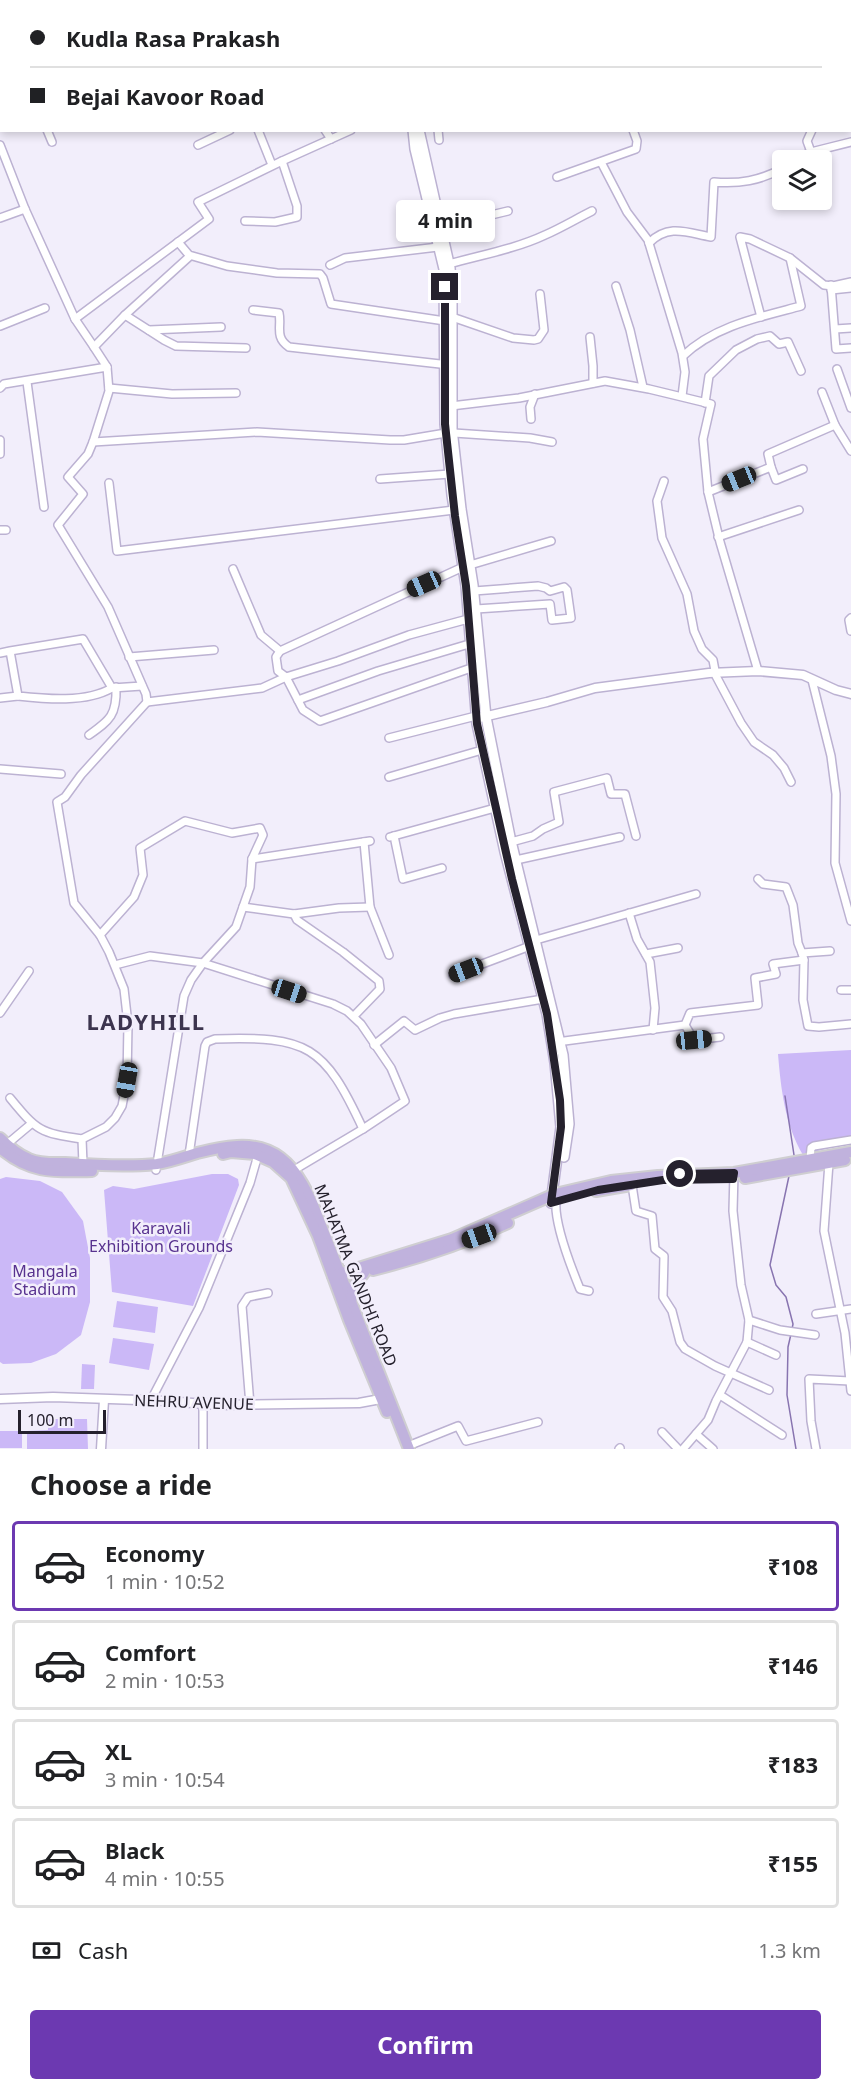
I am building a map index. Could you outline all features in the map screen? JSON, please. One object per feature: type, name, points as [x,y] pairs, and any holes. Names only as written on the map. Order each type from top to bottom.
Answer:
[{"type":"main road","points":[[415,132],[449,264],[452,290],[448,319]]},
{"type":"main road","points":[[415,132],[444,269],[448,319],[450,474],[454,510],[469,565],[468,619],[471,668],[480,717],[516,860],[543,999],[556,1042]]},
{"type":"main road","points":[[448,365],[451,406],[449,431],[476,609],[483,750],[495,808],[533,943],[556,1042],[561,1127],[554,1201]]},
{"type":"main road","name":"MAHATMA GANDHI ROAD","points":[[2,1145],[23,1165],[37,1169],[70,1172],[157,1167],[231,1152],[258,1155],[273,1162],[291,1179],[318,1236],[384,1398],[407,1448]]},
{"type":"main road","name":"MAHATMA GANDHI ROAD","points":[[2,1145],[29,1160],[42,1162],[157,1167],[189,1155],[234,1145],[252,1145],[270,1150],[283,1159],[303,1183],[331,1250],[337,1278],[351,1304],[384,1398]]},
{"type":"main road","points":[[554,1201],[598,1190],[663,1180],[733,1176],[851,1152]]},
{"type":"main road","points":[[337,1278],[623,1179],[658,1176],[771,1175],[851,1159]]},
{"type":"main road","points":[[331,1250],[344,1264],[361,1270]]},
{"type":"main road","points":[[351,1304],[353,1287],[361,1270]]},
{"type":"street","points":[[48,132],[52,142]]},
{"type":"street","points":[[198,145],[226,132]]},
{"type":"street","points":[[259,132],[272,165]]},
{"type":"street","points":[[327,132],[331,139]]},
{"type":"street","points":[[75,319],[209,219],[198,202],[272,165],[347,132]]},
{"type":"street","points":[[438,132],[439,140]]},
{"type":"street","points":[[557,177],[636,150],[638,141],[634,132]]},
{"type":"street","points":[[810,150],[807,141],[811,132]]},
{"type":"street","points":[[819,150],[851,142]]},
{"type":"street","points":[[0,145],[25,209],[75,319],[106,367],[109,388],[93,442],[88,454],[69,477],[83,494],[58,525],[108,607],[147,702]]},
{"type":"street","points":[[245,221],[275,222],[297,217],[297,206],[282,161]]},
{"type":"street","points":[[601,162],[627,212],[649,243],[683,356],[685,372],[682,396]]},
{"type":"street","points":[[649,243],[656,235],[686,230],[711,237],[714,182],[755,181],[772,173]]},
{"type":"street","points":[[0,219],[25,209]]},
{"type":"street","points":[[441,227],[508,211]]},
{"type":"street","points":[[449,264],[523,244],[592,211]]},
{"type":"street","points":[[761,317],[740,237],[750,239],[790,258],[824,285],[831,288],[851,288]]},
{"type":"street","points":[[178,242],[190,256],[227,266],[277,273],[320,274],[331,304],[448,319],[513,338],[534,340],[541,336],[544,323],[540,294]]},
{"type":"street","points":[[330,265],[345,258],[438,247]]},
{"type":"street","points":[[94,347],[125,315],[190,256]]},
{"type":"street","points":[[683,356],[691,349],[733,326],[801,306],[790,258]]},
{"type":"street","points":[[831,288],[851,282]]},
{"type":"street","points":[[616,286],[630,330],[643,387]]},
{"type":"street","points":[[831,288],[836,349],[851,348]]},
{"type":"street","points":[[0,326],[45,308]]},
{"type":"street","points":[[253,310],[279,313],[281,318],[279,329],[284,343],[289,347],[448,365]]},
{"type":"street","points":[[125,315],[170,343],[182,347],[246,348]]},
{"type":"street","points":[[148,330],[221,327]]},
{"type":"street","points":[[835,329],[851,328]]},
{"type":"street","points":[[705,403],[709,376],[736,350],[758,339],[770,336],[779,344],[788,342],[801,371]]},
{"type":"street","points":[[590,337],[594,366],[593,382]]},
{"type":"street","points":[[0,388],[4,384],[27,382],[106,367]]},
{"type":"street","points":[[837,369],[851,408]]},
{"type":"street","points":[[27,382],[44,507]]},
{"type":"street","points":[[451,406],[535,394],[593,382],[617,382],[643,387],[711,405],[702,439],[708,492],[718,537],[758,671]]},
{"type":"street","points":[[109,388],[140,393],[237,393]]},
{"type":"street","points":[[822,392],[835,425],[851,451]]},
{"type":"street","points":[[531,419],[530,407],[535,394]]},
{"type":"street","points":[[802,470],[776,480],[768,454],[835,425]]},
{"type":"street","points":[[93,442],[257,432],[404,440],[449,431],[552,442]]},
{"type":"street","points":[[0,440],[0,454]]},
{"type":"street","points":[[708,492],[771,466]]},
{"type":"street","points":[[380,479],[450,474]]},
{"type":"street","points":[[664,481],[657,501],[662,538],[687,594],[694,631],[702,649],[713,660],[716,673],[747,732],[754,742],[773,755],[784,768],[791,782]]},
{"type":"street","points":[[109,483],[117,551],[454,510]]},
{"type":"street","points":[[718,537],[799,510]]},
{"type":"street","points":[[471,668],[320,721],[303,710],[286,677],[278,671],[276,657],[280,651],[469,565],[551,541]]},
{"type":"street","points":[[233,569],[261,635],[280,651]]},
{"type":"street","points":[[474,591],[538,586],[549,591],[566,588],[571,618],[552,620],[549,591]]},
{"type":"street","points":[[476,609],[550,603]]},
{"type":"street","points":[[851,618],[849,620],[851,631]]},
{"type":"street","points":[[10,1098],[31,1124],[52,1134],[82,1139],[99,1131],[120,1112],[127,1080],[128,1024],[124,989],[100,935],[74,903],[57,802],[65,797],[81,775],[147,702],[262,688],[286,677],[409,635],[468,619]]},
{"type":"street","points":[[0,653],[83,639],[114,688],[115,710],[107,722],[89,735]]},
{"type":"street","points":[[297,700],[378,671],[469,644]]},
{"type":"street","points":[[129,657],[214,650]]},
{"type":"street","points":[[10,651],[18,696]]},
{"type":"street","points":[[389,738],[547,702],[595,688],[716,673],[758,671],[803,675],[851,694]]},
{"type":"street","points":[[812,680],[831,756],[836,794],[835,863],[851,921]]},
{"type":"street","points":[[0,698],[18,696],[47,699],[73,698],[114,688],[142,686]]},
{"type":"street","points":[[389,777],[483,750]]},
{"type":"street","points":[[0,769],[61,774]]},
{"type":"street","points":[[511,842],[533,836],[559,822],[554,792],[608,778],[611,794],[625,794],[636,836]]},
{"type":"street","points":[[442,868],[403,879],[392,836],[495,808]]},
{"type":"street","points":[[100,935],[134,897],[143,875],[140,848],[185,821],[232,832],[260,828],[263,835],[252,859],[250,887],[236,927],[203,963],[191,980],[184,996],[157,1167]]},
{"type":"street","points":[[516,860],[620,837]]},
{"type":"street","points":[[252,859],[367,841],[370,907],[389,955]]},
{"type":"street","points":[[758,879],[763,884],[786,887],[793,905],[798,943],[803,957],[802,1000],[808,1026],[851,1024]]},
{"type":"street","points":[[453,975],[533,943],[696,894]]},
{"type":"street","points":[[243,908],[294,914],[339,908],[370,907]]},
{"type":"street","points":[[629,913],[637,939],[650,962],[655,1008],[653,1030]]},
{"type":"street","points":[[294,914],[297,920],[379,981],[380,989],[354,1016]]},
{"type":"street","points":[[646,954],[678,948]]},
{"type":"street","points":[[685,1025],[690,1013],[758,1005],[754,978],[776,974],[773,964],[830,951]]},
{"type":"street","points":[[115,965],[150,956],[203,963],[333,1004],[354,1016],[391,1068],[405,1101],[294,1170]]},
{"type":"street","points":[[0,1013],[29,971]]},
{"type":"street","points":[[841,990],[851,990]]},
{"type":"street","points":[[374,1045],[404,1021],[415,1030],[454,1014],[543,999]]},
{"type":"street","points":[[556,1042],[685,1025]]},
{"type":"street","points":[[685,1025],[694,1040],[720,1037]]},
{"type":"street","points":[[189,1155],[205,1046],[207,1042],[215,1039],[272,1039],[307,1049],[322,1059],[333,1072],[346,1092],[363,1129]]},
{"type":"street","points":[[2,1145],[31,1124]]},
{"type":"street","points":[[82,1139],[83,1164]]},
{"type":"street","points":[[810,1159],[809,1151],[814,1146],[851,1140]]},
{"type":"street","points":[[151,1400],[199,1308],[250,1183],[258,1155]]},
{"type":"street","points":[[829,1163],[824,1231],[847,1343],[851,1391]]},
{"type":"street","points":[[662,1432],[681,1449],[696,1434],[708,1420],[747,1342],[749,1320],[741,1285],[733,1211],[733,1176]]},
{"type":"street","points":[[632,1185],[636,1211],[652,1216],[655,1249],[664,1256],[663,1297],[672,1311],[680,1342],[685,1349],[730,1373],[769,1390]]},
{"type":"street","points":[[554,1201],[572,1270],[580,1289],[589,1291]]},
{"type":"street","points":[[250,1405],[242,1306],[248,1297],[268,1293]]},
{"type":"street","points":[[816,1314],[851,1309]]},
{"type":"street","points":[[749,1320],[785,1331],[815,1335]]},
{"type":"street","points":[[747,1342],[776,1355]]},
{"type":"street","points":[[816,1449],[811,1421],[809,1379],[850,1381]]},
{"type":"street","points":[[720,1395],[782,1435]]},
{"type":"street","name":"NEHRU AVENUE","points":[[0,1399],[53,1397],[250,1405],[359,1403],[384,1398]]},
{"type":"street","points":[[101,1449],[104,1400]]},
{"type":"street","points":[[203,1404],[204,1449]]},
{"type":"street","points":[[407,1448],[458,1426],[466,1441],[538,1422]]},
{"type":"street","points":[[696,1434],[713,1449]]},
{"type":"green space","points":[[851,1050],[851,1144],[803,1155],[788,1119],[782,1094],[778,1054]]},
{"type":"green space","name":"Karavali Exhibition Grounds","points":[[212,1174],[228,1174],[238,1179],[239,1185],[193,1306],[112,1292],[104,1190],[113,1186],[134,1189]]},
{"type":"green space","name":"Mangala Stadium","points":[[6,1177],[40,1181],[62,1192],[83,1221],[90,1258],[90,1302],[81,1335],[56,1354],[31,1363],[3,1364],[0,1362],[0,1179]]},
{"type":"green space","points":[[117,1301],[158,1307],[155,1333],[113,1327]]},
{"type":"green space","points":[[113,1338],[154,1344],[149,1370],[109,1363]]},
{"type":"green space","points":[[82,1364],[95,1365],[94,1389],[81,1389]]},
{"type":"green space","points":[[48,1419],[87,1419],[88,1449],[27,1449],[27,1431],[48,1430]]},
{"type":"green space","points":[[0,1431],[22,1431],[22,1448],[0,1448]]},
{"type":"waterway","points":[[785,1096],[794,1155]]},
{"type":"waterway","points":[[789,1176],[770,1265],[776,1285],[786,1297],[793,1324],[792,1329]]},
{"type":"waterway","points":[[791,1334],[788,1347],[787,1395],[796,1449]]},
{"type":"district","name":"LADYHILL","points":[[146,1021]]},
{"type":"route","points":[[445,287],[445,424],[455,516],[466,586],[477,724],[512,879],[547,1014],[560,1100],[561,1127],[551,1203],[598,1190],[663,1180],[733,1179],[734,1173],[680,1174]]}]
